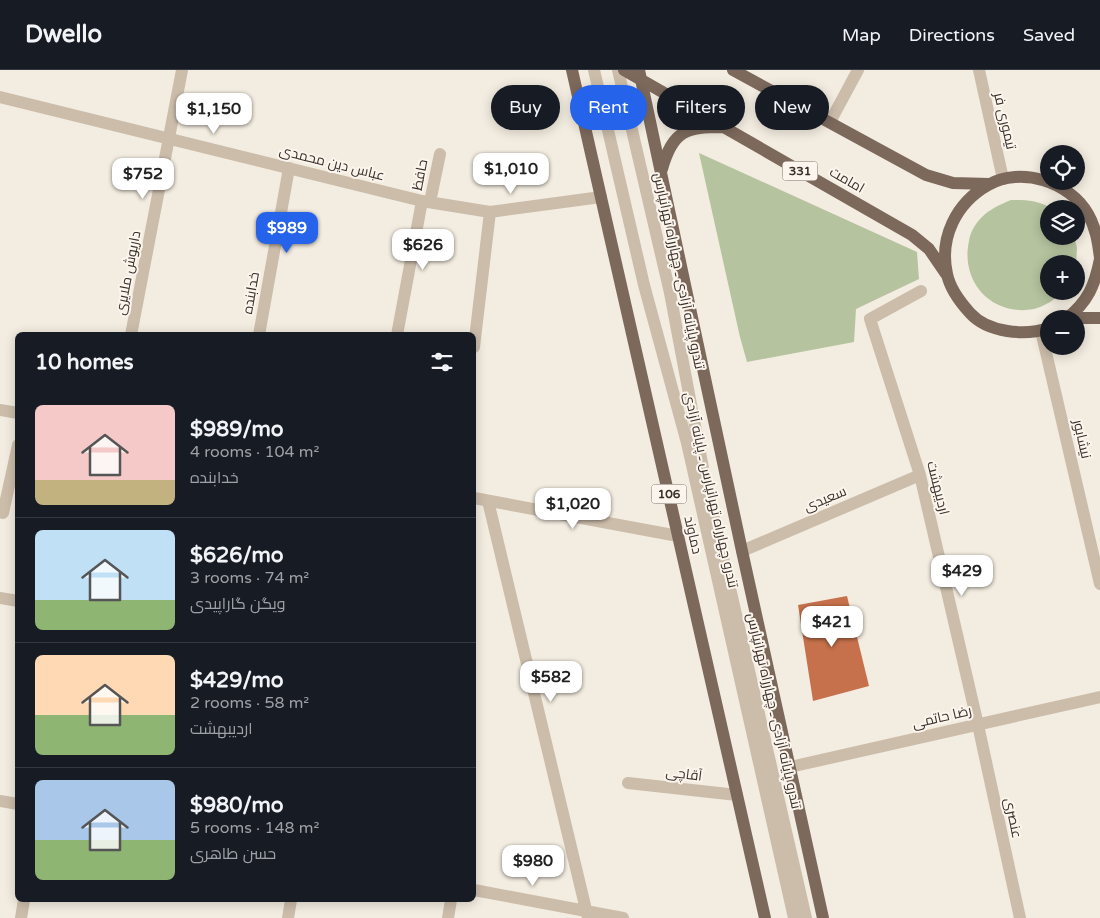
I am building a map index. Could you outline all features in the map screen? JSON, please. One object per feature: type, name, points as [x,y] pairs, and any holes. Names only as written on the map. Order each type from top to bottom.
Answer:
[{"type":"main road","name":"دماوند","points":[[572,70],[764,918]]},
{"type":"main road","name":"امامت","points":[[624,70],[640,75],[657,86]]},
{"type":"main road","points":[[733,70],[926,175],[952,184],[989,184]]},
{"type":"main road","points":[[640,75],[823,918]]},
{"type":"main road","points":[[661,171],[666,154],[675,139],[688,130]]},
{"type":"main road","name":"امامت","points":[[729,130],[912,235],[929,249],[947,276]]},
{"type":"main road","points":[[1040,330],[1017,333],[994,328],[973,316],[957,298],[947,276],[944,249],[952,222],[967,200],[989,184],[1003,179],[1028,177],[1051,182],[1072,195],[1088,213],[1099,237],[1100,258],[1096,281],[1084,301],[1075,310]]},
{"type":"main road","points":[[1085,318],[1100,318]]},
{"type":"street","name":"داریوش ملایری","points":[[133,332],[182,70]]},
{"type":"street","name":"تندرو چهارراه تهرانپارس ـ پایانه آزادی","points":[[594,70],[644,285],[686,443],[794,918]]},
{"type":"street","name":"تندرو پایانه آزادی ـ چهارراه تهرانپارس","points":[[618,70],[670,293],[706,484],[806,918]]},
{"type":"street","points":[[830,122],[858,70]]},
{"type":"street","name":"تیموری فر","points":[[978,70],[1003,179]]},
{"type":"street","name":"عباس دین محمدی","points":[[0,97],[426,202],[490,212],[601,197]]},
{"type":"street","name":"حافظ","points":[[398,332],[426,202],[440,154]]},
{"type":"street","name":"خدابنده","points":[[260,332],[289,168]]},
{"type":"street","points":[[476,332],[490,212]]},
{"type":"street","name":"اردیبهشت","points":[[921,290],[870,319],[920,475],[978,725]]},
{"type":"street","name":"نیشابور","points":[[1051,355],[1100,584]]},
{"type":"street","points":[[0,410],[15,412]]},
{"type":"street","points":[[4,514],[15,460]]},
{"type":"street","name":"سعیدی","points":[[742,551],[920,475]]},
{"type":"street","points":[[476,498],[678,536]]},
{"type":"street","points":[[488,501],[588,915]]},
{"type":"street","points":[[0,598],[15,600]]},
{"type":"street","name":"رضا حاتمی","points":[[790,766],[1100,697]]},
{"type":"street","name":"عنصری","points":[[978,725],[1020,918]]},
{"type":"street","name":"آقاچی","points":[[628,783],[737,795]]},
{"type":"street","points":[[0,801],[15,804]]},
{"type":"street","points":[[476,890],[588,915],[622,918]]},
{"type":"street","points":[[21,918],[24,902]]},
{"type":"street","points":[[288,918],[291,902]]},
{"type":"street","points":[[448,918],[451,902]]},
{"type":"green space","points":[[699,153],[917,252],[919,279],[856,309],[854,342],[747,362]]},
{"type":"green space","points":[[1011,200],[1027,200],[1040,203],[1040,245],[1076,245],[1077,255],[1040,255],[1040,300],[1053,300],[1042,306],[1034,309],[1019,310],[1005,308],[993,302],[982,293],[969,270],[967,256],[970,235],[981,218]]},
{"type":"building","points":[[847,596],[869,686],[813,701],[798,605]]}]
